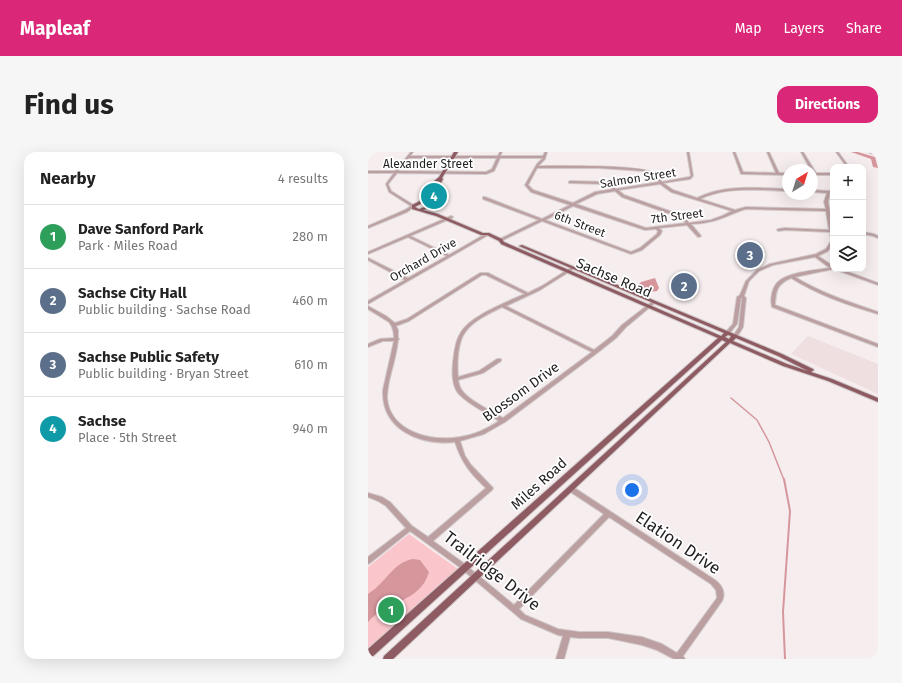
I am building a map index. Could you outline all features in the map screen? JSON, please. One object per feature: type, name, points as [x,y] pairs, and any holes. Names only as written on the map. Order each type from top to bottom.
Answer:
[{"type":"main road","points":[[415,208],[420,202],[425,200],[456,152]]},
{"type":"main road","points":[[415,208],[429,205],[431,196],[441,180],[440,178]]},
{"type":"main road","name":"Sachse Road","points":[[420,202],[429,205],[431,209],[486,232],[501,240],[502,243],[732,338],[785,365],[830,380],[878,400]]},
{"type":"main road","name":"Sachse Road","points":[[415,208],[431,212],[482,234],[488,234]]},
{"type":"main road","name":"Miles Road","points":[[368,655],[724,335]]},
{"type":"main road","name":"Miles Road","points":[[387,659],[732,338]]},
{"type":"main road","points":[[616,432],[626,438]]},
{"type":"street","name":"Sachse Road","points":[[412,152],[387,184],[390,191],[408,201],[415,208]]},
{"type":"street","points":[[498,158],[501,152]]},
{"type":"street","name":"7th Street","points":[[546,152],[545,157],[526,185],[529,188],[544,195],[646,229],[718,219],[735,211],[746,208],[828,210]]},
{"type":"street","name":"Salmon Street","points":[[501,240],[596,193],[685,180],[692,176],[688,152]]},
{"type":"street","points":[[734,152],[742,173],[782,174]]},
{"type":"street","points":[[768,152],[778,174]]},
{"type":"street","points":[[802,152],[809,164]]},
{"type":"street","points":[[837,152],[846,164]]},
{"type":"street","points":[[871,152],[878,154]]},
{"type":"street","points":[[408,157],[545,157]]},
{"type":"street","name":"Alexander Street","points":[[368,172],[489,172],[493,170],[498,158]]},
{"type":"street","points":[[537,167],[599,167],[644,170],[654,174],[661,183],[672,191],[735,211]]},
{"type":"street","points":[[818,174],[830,174]]},
{"type":"street","points":[[570,182],[603,182],[608,184],[628,199],[677,215],[699,236]]},
{"type":"street","points":[[697,199],[708,192],[724,190],[782,190]]},
{"type":"street","points":[[818,191],[830,192],[826,202],[830,220]]},
{"type":"street","name":"6th Street","points":[[484,198],[631,253],[641,249],[659,234],[660,231],[657,228]]},
{"type":"street","name":"Sachse Road","points":[[408,201],[420,202]]},
{"type":"street","points":[[368,227],[415,208]]},
{"type":"street","points":[[368,253],[451,217]]},
{"type":"street","points":[[779,230],[830,231]]},
{"type":"street","points":[[866,233],[874,234],[878,237]]},
{"type":"street","name":"Orchard Drive","points":[[368,303],[488,234]]},
{"type":"street","points":[[408,236],[449,256]]},
{"type":"street","points":[[732,338],[741,327],[744,298],[742,296],[743,286],[746,280],[757,271],[783,262],[826,251],[831,246],[833,241],[832,236]]},
{"type":"street","points":[[815,255],[830,266]]},
{"type":"street","points":[[368,259],[408,280]]},
{"type":"street","points":[[830,269],[792,277],[782,281],[776,287],[773,306],[878,346]]},
{"type":"street","points":[[502,420],[465,396],[458,388],[456,379],[457,350],[460,335],[464,330],[503,306],[570,270]]},
{"type":"street","points":[[844,272],[878,284]]},
{"type":"street","points":[[368,307],[394,325],[408,320],[481,274],[487,274],[527,294]]},
{"type":"street","points":[[792,277],[815,290],[878,313]]},
{"type":"street","points":[[724,335],[735,324],[739,297],[742,296]]},
{"type":"street","name":"Blossom Drive","points":[[394,325],[397,339],[385,384],[387,405],[395,423],[406,431],[429,439],[457,440],[484,432],[502,420],[614,338],[624,326],[651,304]]},
{"type":"street","points":[[503,306],[595,352]]},
{"type":"street","points":[[368,346],[382,340],[397,339]]},
{"type":"street","points":[[456,379],[481,372],[499,360]]},
{"type":"street","points":[[428,541],[490,488],[476,476],[464,460],[457,440]]},
{"type":"street","name":"Elation Drive","points":[[571,489],[713,582],[719,588],[721,596],[720,599],[679,658]]},
{"type":"street","name":"Trailridge Drive","points":[[368,494],[380,498],[388,504],[410,528],[465,568],[523,617],[558,632],[626,637],[660,647],[679,658]]},
{"type":"street","points":[[514,610],[608,514]]},
{"type":"street","points":[[368,561],[410,528]]},
{"type":"street","points":[[560,659],[568,633]]},
{"type":"shaded area","points":[[655,278],[659,288],[657,291],[644,293],[635,288],[641,282]]},
{"type":"shaded area","points":[[808,336],[878,364],[878,394],[791,354]]},
{"type":"shaded area","points":[[409,534],[458,569],[368,650],[368,567]]},
{"type":"shaded area","points":[[413,559],[420,560],[429,572],[425,582],[411,596],[384,609],[368,622],[368,594],[400,564]]},
{"type":"waterway","points":[[853,152],[873,158],[875,166],[878,167]]},
{"type":"waterway","points":[[731,398],[757,420],[769,442],[784,480]]},
{"type":"waterway","points":[[784,479],[790,511],[783,612],[785,659]]},
{"type":"place","name":"Sachse","points":[[434,196]]},
{"type":"place","name":"Sachse Public Safety","points":[[750,255]]},
{"type":"place","name":"Sachse City Hall","points":[[684,286]]},
{"type":"place","name":"Dave Sanford Park","points":[[391,610]]}]
